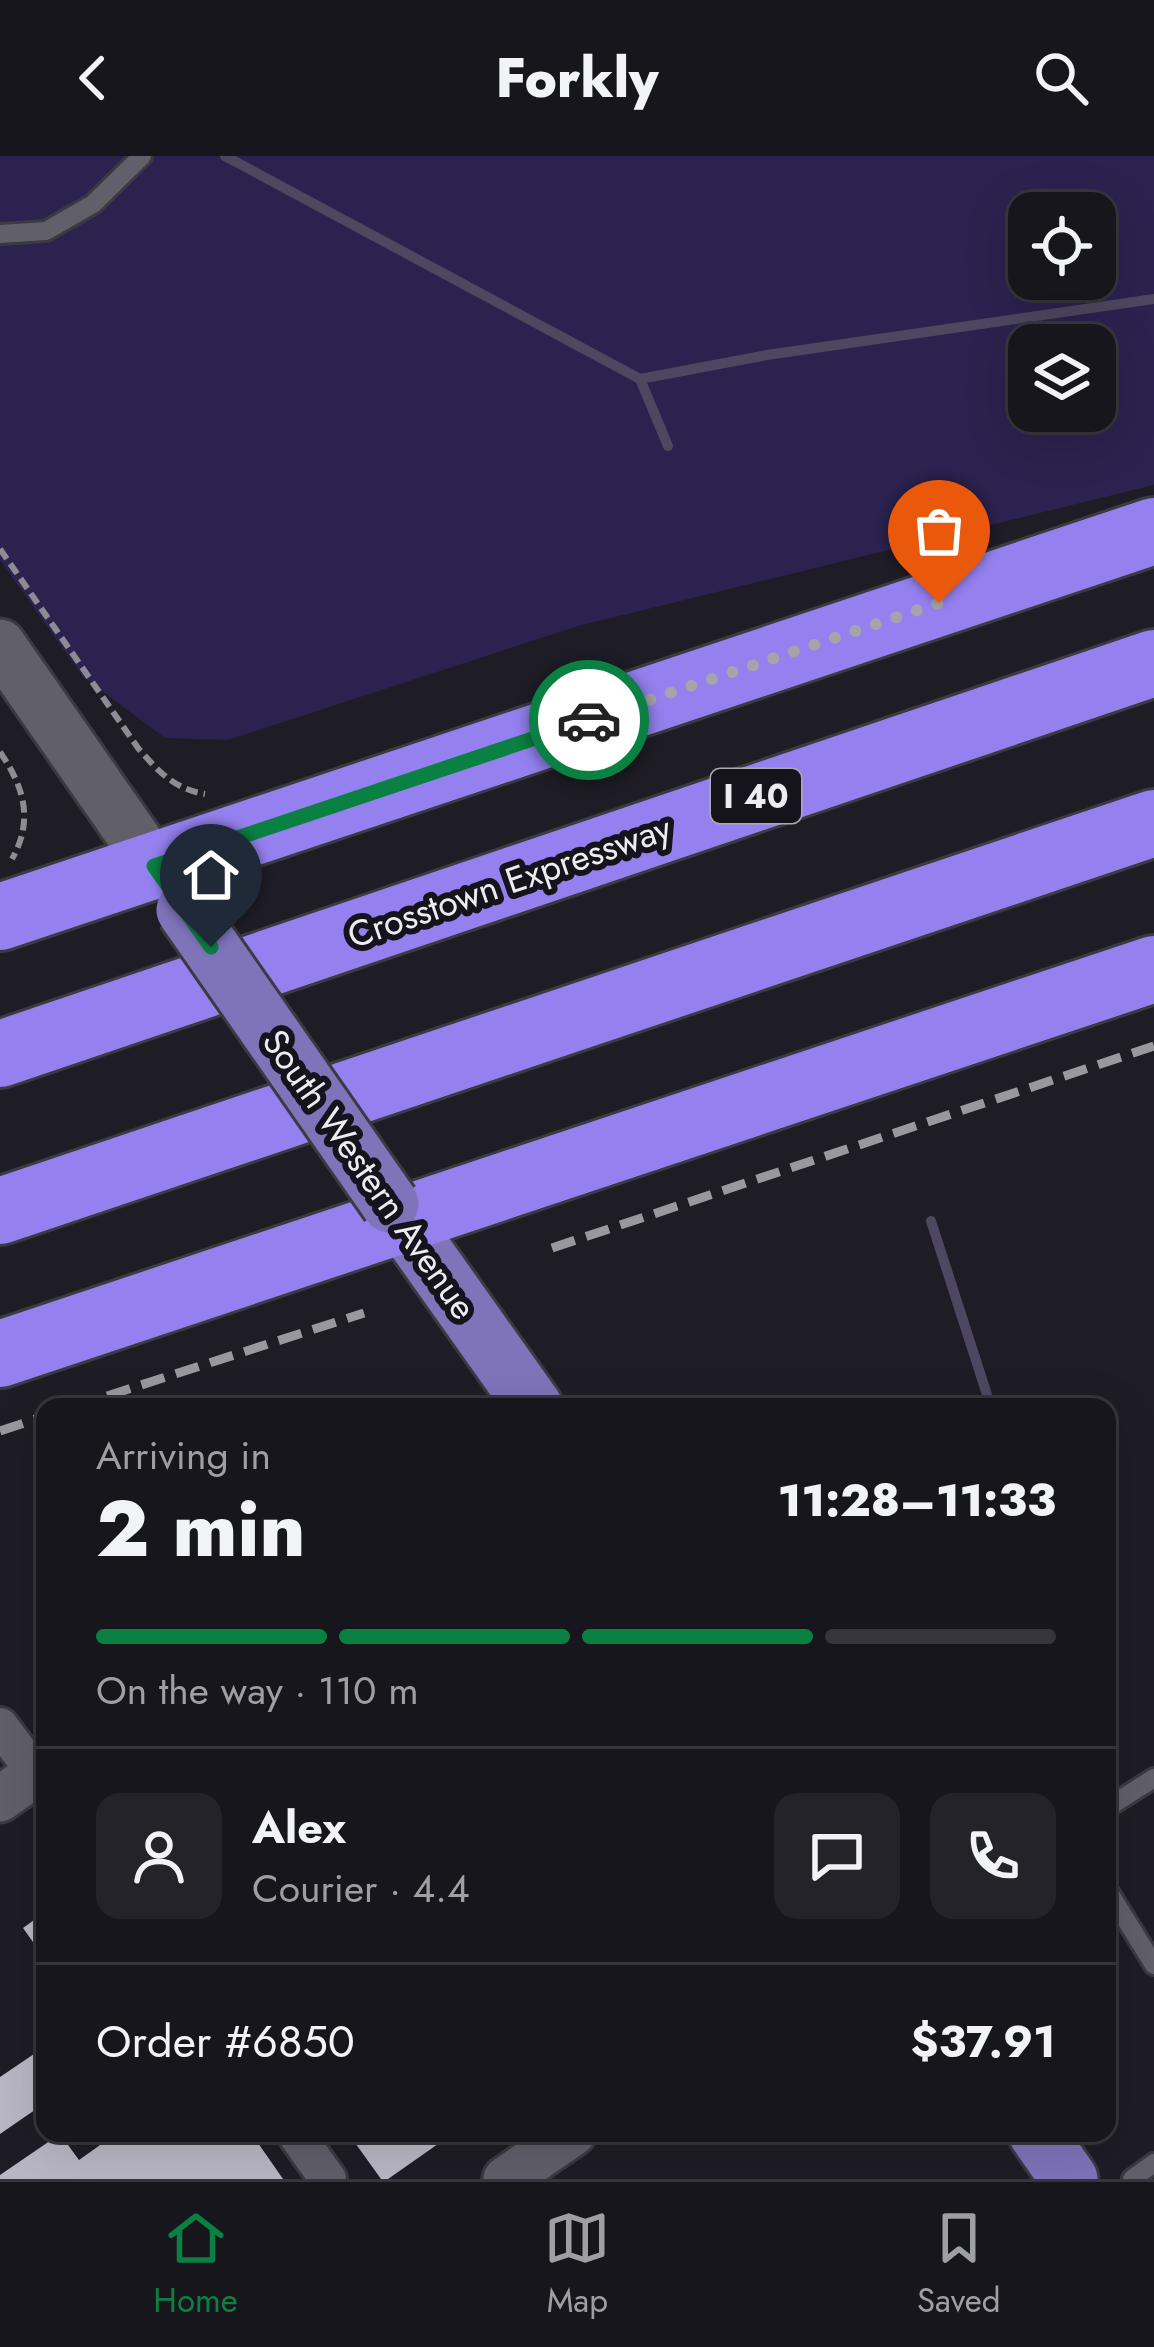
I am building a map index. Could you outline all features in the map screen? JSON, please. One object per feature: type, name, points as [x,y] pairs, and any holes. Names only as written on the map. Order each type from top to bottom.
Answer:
[{"type":"highway","points":[[1,894],[169,888],[1154,531]]},
{"type":"highway","name":"Crosstown Expressway","points":[[0,1054],[1154,662]]},
{"type":"highway","points":[[0,1211],[1154,823]]},
{"type":"highway","points":[[0,1354],[396,1212],[1154,969]]},
{"type":"main road","name":"South Western Avenue","points":[[0,645],[528,1398]]},
{"type":"main road","points":[[1043,2142],[1070,2179]]},
{"type":"street","points":[[0,1726],[32,1782]]},
{"type":"street","points":[[301,2142],[328,2179]]},
{"type":"street","points":[[506,2179],[560,2142]]},
{"type":"lane","points":[[0,234],[46,231],[93,204],[142,156]]},
{"type":"lane","points":[[1116,1802],[1154,1778]]},
{"type":"lane","points":[[1116,1904],[1154,1965]]},
{"type":"lane","points":[[1132,2179],[1154,2163]]},
{"type":"path","points":[[0,549],[139,748],[161,773],[185,790],[210,794]]},
{"type":"path","points":[[0,752],[25,800],[26,820],[1,894]]},
{"type":"shaded area","points":[[0,156],[1154,156],[1154,485],[578,626],[228,740],[165,738],[83,677],[0,560]]},
{"type":"building","points":[[36,1919],[36,1946],[23,1928]]},
{"type":"building","points":[[34,2054],[36,2057],[36,2109],[0,2134],[0,2077]]},
{"type":"building","points":[[48,2142],[66,2142],[79,2160],[104,2142],[257,2142],[283,2179],[0,2179]]},
{"type":"building","points":[[354,2142],[438,2144],[388,2179],[381,2179]]},
{"type":"waterway","points":[[225,156],[640,379],[668,446]]},
{"type":"waterway","points":[[640,379],[767,355],[1154,299]]},
{"type":"waterway","points":[[931,1221],[988,1398]]},
{"type":"railway","points":[[552,1248],[1154,1046]]},
{"type":"railway","points":[[101,1398],[364,1313]]},
{"type":"railway","points":[[0,1431],[36,1419]]},
{"type":"way so far","points":[[589,720],[939,603]]},
{"type":"route","points":[[211,947],[154,866],[589,720]]}]
